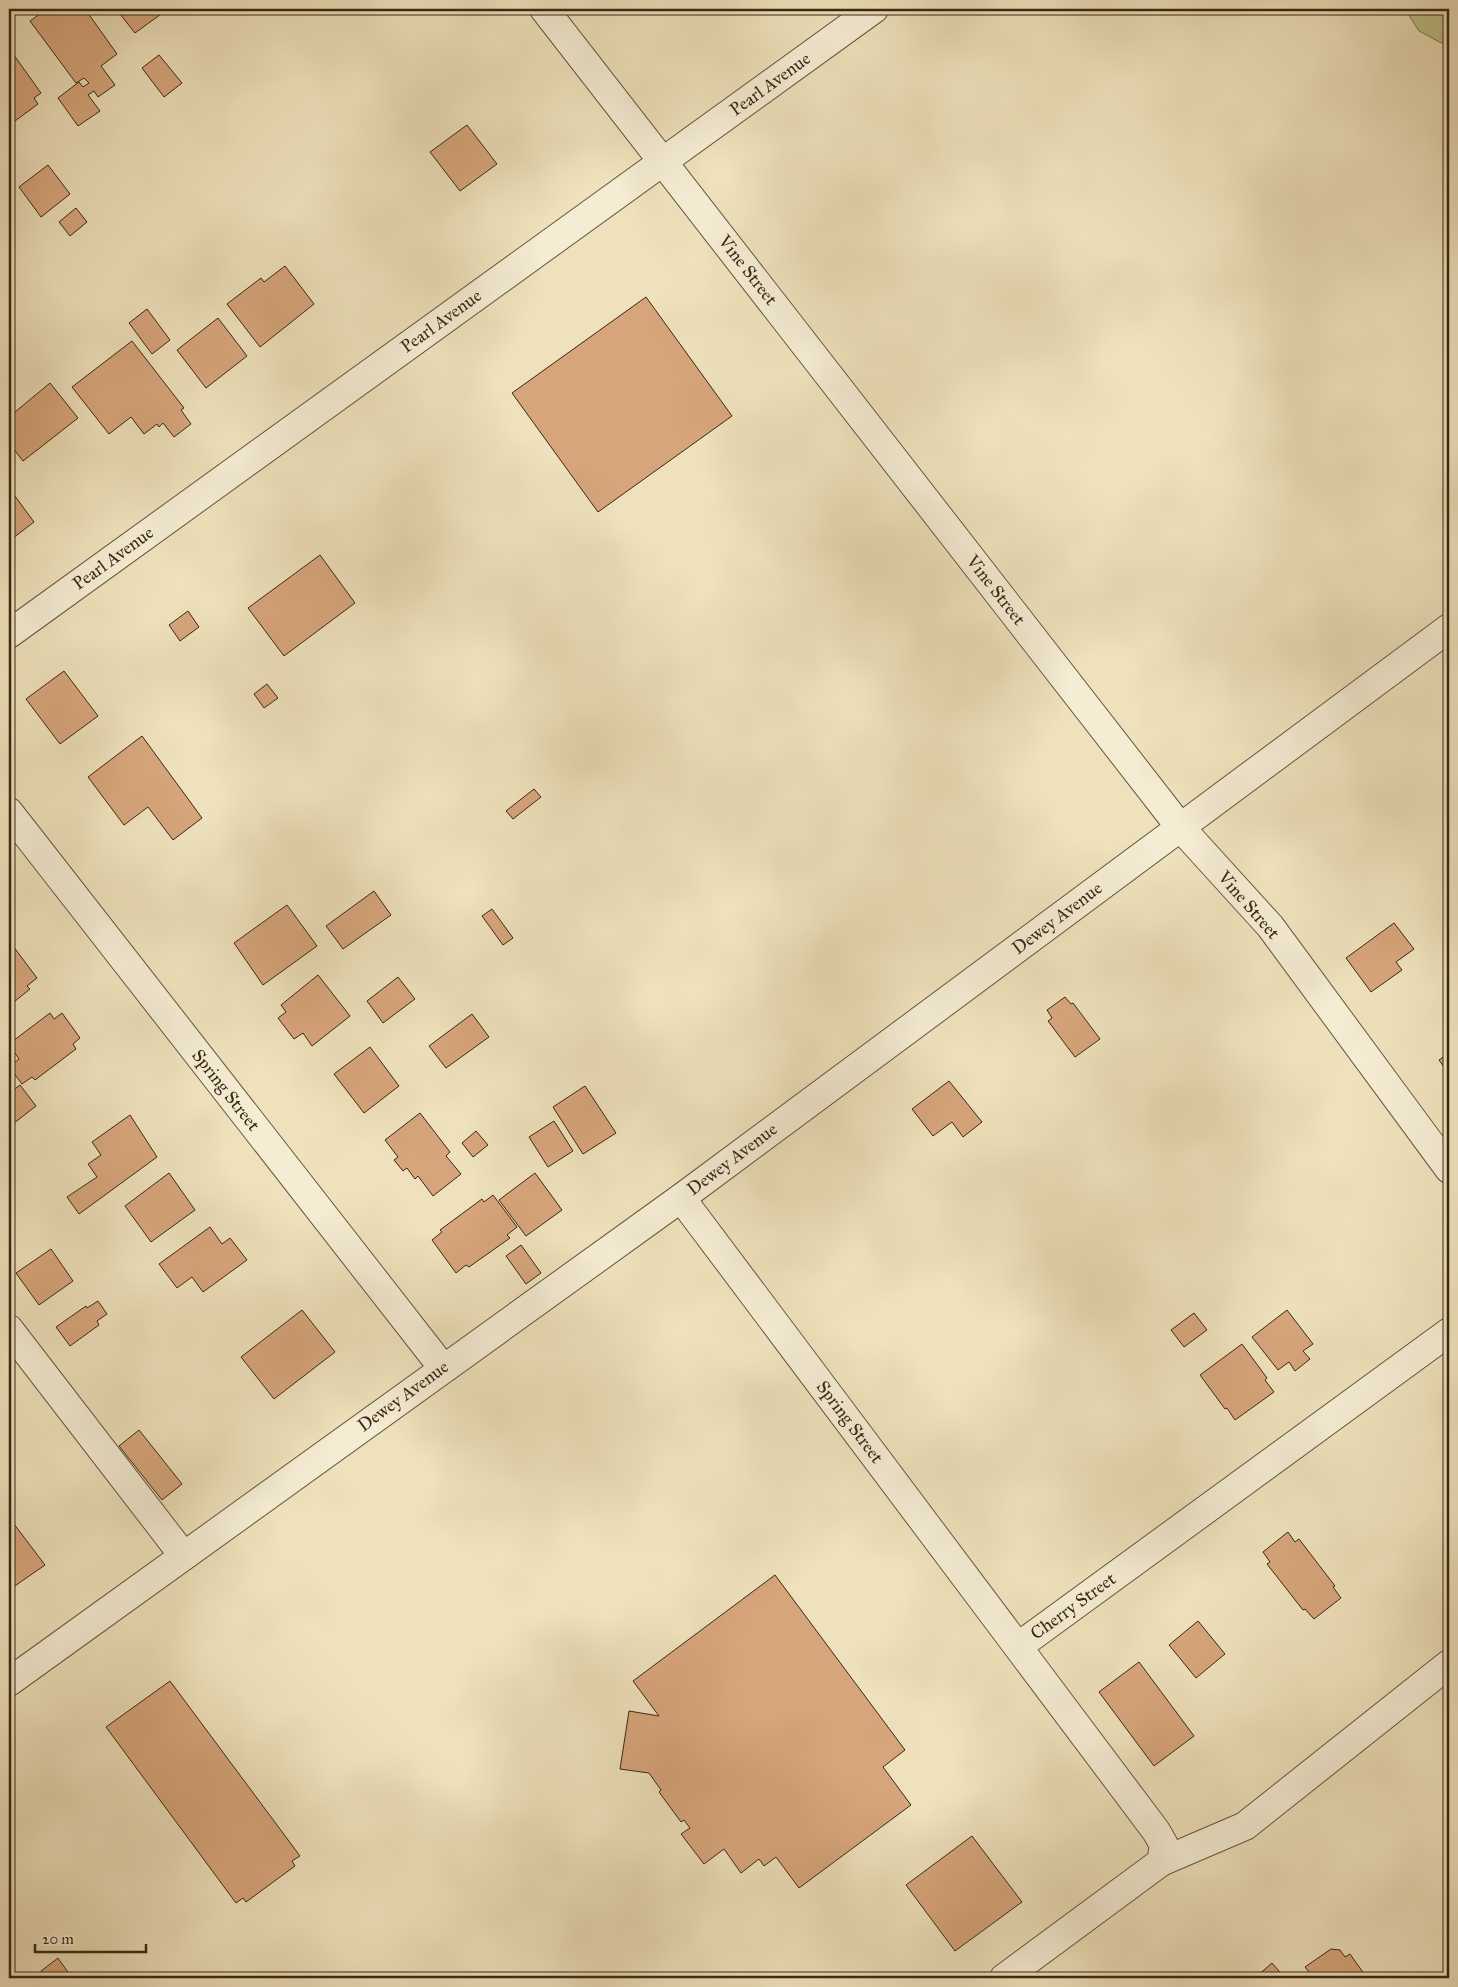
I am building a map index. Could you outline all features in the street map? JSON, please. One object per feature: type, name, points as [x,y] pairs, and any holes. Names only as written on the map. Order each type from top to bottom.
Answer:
[{"type":"street","name":"Vine Street","points":[[544,9],[1180,827],[1270,926],[1449,1169]]},
{"type":"street","name":"Pearl Avenue","points":[[9,634],[874,9]]},
{"type":"street","name":"Dewey Avenue","points":[[9,1682],[681,1198],[1449,628]]},
{"type":"street","name":"Spring Street","points":[[9,812],[443,1368]]},
{"type":"street","name":"Spring Street","points":[[681,1198],[1019,1646]]},
{"type":"street","points":[[9,1329],[183,1555]]},
{"type":"street","name":"Cherry Street","points":[[1161,1862],[1164,1845],[1156,1831],[1019,1646],[1449,1332]]},
{"type":"street","points":[[1004,1978],[1161,1862],[1245,1826],[1449,1664]]},
{"type":"green space","points":[[1405,9],[1449,9],[1449,47],[1419,31]]},
{"type":"building","points":[[47,9],[85,9],[117,54],[101,66],[115,85],[98,97],[94,91],[88,95],[100,111],[78,126],[58,98],[79,82],[83,87],[89,83],[84,78],[76,83],[30,21]]},
{"type":"building","points":[[116,9],[168,9],[135,33]]},
{"type":"building","points":[[11,51],[41,93],[34,98],[38,104],[15,121],[9,116],[9,52]]},
{"type":"building","points":[[159,55],[182,83],[164,97],[142,68]]},
{"type":"building","points":[[467,125],[497,164],[460,191],[430,152]]},
{"type":"building","points":[[48,165],[70,194],[41,217],[19,187]]},
{"type":"building","points":[[76,208],[87,222],[70,236],[59,222]]},
{"type":"building","points":[[285,266],[314,304],[260,347],[227,304],[261,278],[264,282]]},
{"type":"building","points":[[646,297],[732,416],[598,512],[512,393]]},
{"type":"building","points":[[147,309],[170,340],[152,354],[129,323]]},
{"type":"building","points":[[218,318],[247,356],[206,388],[177,350]]},
{"type":"building","points":[[132,341],[184,408],[181,410],[191,424],[174,437],[163,423],[159,427],[157,424],[144,434],[131,417],[109,434],[72,387]]},
{"type":"building","points":[[50,383],[78,418],[23,461],[9,443],[9,417]]},
{"type":"building","points":[[9,488],[34,522],[13,538],[9,532]]},
{"type":"building","points":[[320,555],[355,603],[284,656],[248,608]]},
{"type":"building","points":[[188,611],[199,627],[180,641],[169,625]]},
{"type":"building","points":[[64,671],[98,716],[60,744],[26,699]]},
{"type":"building","points":[[267,684],[278,698],[264,708],[254,694]]},
{"type":"building","points":[[142,736],[202,818],[173,840],[148,807],[124,825],[88,777]]},
{"type":"building","points":[[534,789],[541,797],[513,819],[506,811]]},
{"type":"building","points":[[374,891],[391,915],[343,949],[326,926]]},
{"type":"building","points":[[287,905],[317,946],[263,985],[234,943]]},
{"type":"building","points":[[492,909],[513,938],[503,945],[482,916]]},
{"type":"building","points":[[1394,923],[1414,949],[1396,962],[1402,970],[1371,992],[1346,958]]},
{"type":"building","points":[[13,946],[37,978],[27,986],[30,989],[9,1006],[9,949]]},
{"type":"building","points":[[318,975],[350,1016],[312,1046],[303,1033],[294,1039],[278,1018],[286,1012],[281,1005]]},
{"type":"building","points":[[398,977],[415,999],[383,1023],[367,1001]]},
{"type":"building","points":[[1065,997],[1071,1004],[1073,1003],[1100,1039],[1075,1057],[1048,1021],[1052,1018],[1047,1010]]},
{"type":"building","points":[[50,1013],[54,1019],[62,1013],[80,1038],[73,1044],[76,1049],[35,1080],[32,1077],[22,1084],[9,1067],[19,1059],[9,1044]]},
{"type":"building","points":[[472,1014],[489,1037],[446,1068],[429,1046]]},
{"type":"building","points":[[370,1047],[399,1086],[364,1113],[334,1074]]},
{"type":"building","points":[[1449,1053],[1449,1074],[1439,1060]]},
{"type":"building","points":[[949,1081],[982,1122],[963,1137],[952,1122],[933,1136],[912,1109]]},
{"type":"building","points":[[20,1085],[36,1106],[9,1127],[9,1093]]},
{"type":"building","points":[[585,1086],[616,1133],[583,1154],[553,1107]]},
{"type":"building","points":[[420,1113],[450,1152],[446,1156],[461,1174],[433,1196],[418,1176],[415,1179],[407,1168],[403,1171],[394,1160],[398,1157],[385,1140]]},
{"type":"building","points":[[130,1115],[157,1157],[79,1214],[67,1197],[97,1177],[88,1164],[101,1155],[92,1142]]},
{"type":"building","points":[[554,1121],[573,1151],[548,1167],[529,1137]]},
{"type":"building","points":[[476,1131],[488,1145],[473,1157],[462,1143]]},
{"type":"building","points":[[169,1173],[195,1210],[151,1242],[125,1206]]},
{"type":"building","points":[[535,1173],[562,1210],[526,1236],[499,1200]]},
{"type":"building","points":[[493,1195],[517,1227],[507,1235],[510,1238],[469,1267],[466,1265],[456,1273],[432,1240],[442,1232],[440,1230],[482,1199],[484,1202]]},
{"type":"building","points":[[210,1227],[222,1244],[230,1238],[247,1260],[203,1292],[192,1277],[177,1288],[159,1264]]},
{"type":"building","points":[[521,1245],[541,1273],[526,1284],[506,1256]]},
{"type":"building","points":[[51,1249],[73,1281],[39,1305],[16,1273]]},
{"type":"building","points":[[98,1301],[107,1314],[97,1321],[99,1325],[70,1346],[56,1327],[86,1306],[87,1308]]},
{"type":"building","points":[[302,1310],[335,1352],[274,1399],[241,1357]]},
{"type":"building","points":[[1287,1310],[1313,1344],[1303,1351],[1310,1359],[1295,1371],[1289,1362],[1278,1370],[1252,1337]]},
{"type":"building","points":[[1194,1313],[1207,1330],[1184,1347],[1171,1330]]},
{"type":"building","points":[[1242,1344],[1267,1378],[1265,1380],[1274,1392],[1235,1420],[1200,1375]]},
{"type":"building","points":[[139,1430],[182,1484],[162,1500],[119,1446]]},
{"type":"building","points":[[14,1524],[45,1565],[9,1590],[9,1528]]},
{"type":"building","points":[[1288,1532],[1295,1542],[1299,1539],[1335,1586],[1333,1587],[1341,1598],[1314,1619],[1305,1609],[1303,1610],[1267,1564],[1270,1562],[1263,1552]]},
{"type":"building","points":[[775,1575],[905,1750],[883,1767],[911,1805],[799,1888],[776,1857],[764,1866],[759,1859],[741,1873],[724,1849],[704,1864],[681,1834],[690,1828],[684,1820],[681,1822],[659,1792],[661,1790],[649,1773],[620,1769],[629,1711],[659,1716],[633,1681]]},
{"type":"building","points":[[1198,1621],[1225,1654],[1196,1678],[1169,1645]]},
{"type":"building","points":[[1139,1662],[1194,1736],[1154,1766],[1099,1692]]},
{"type":"building","points":[[170,1681],[300,1856],[292,1861],[295,1866],[246,1902],[243,1898],[236,1903],[106,1727]]},
{"type":"building","points":[[972,1836],[1022,1902],[955,1951],[906,1885]]},
{"type":"building","points":[[1331,1949],[1340,1950],[1345,1957],[1350,1954],[1367,1978],[1314,1978],[1305,1967]]},
{"type":"building","points":[[58,1958],[70,1975],[66,1978],[46,1978],[41,1971]]},
{"type":"building","points":[[1272,1963],[1285,1978],[1256,1977]]}]
